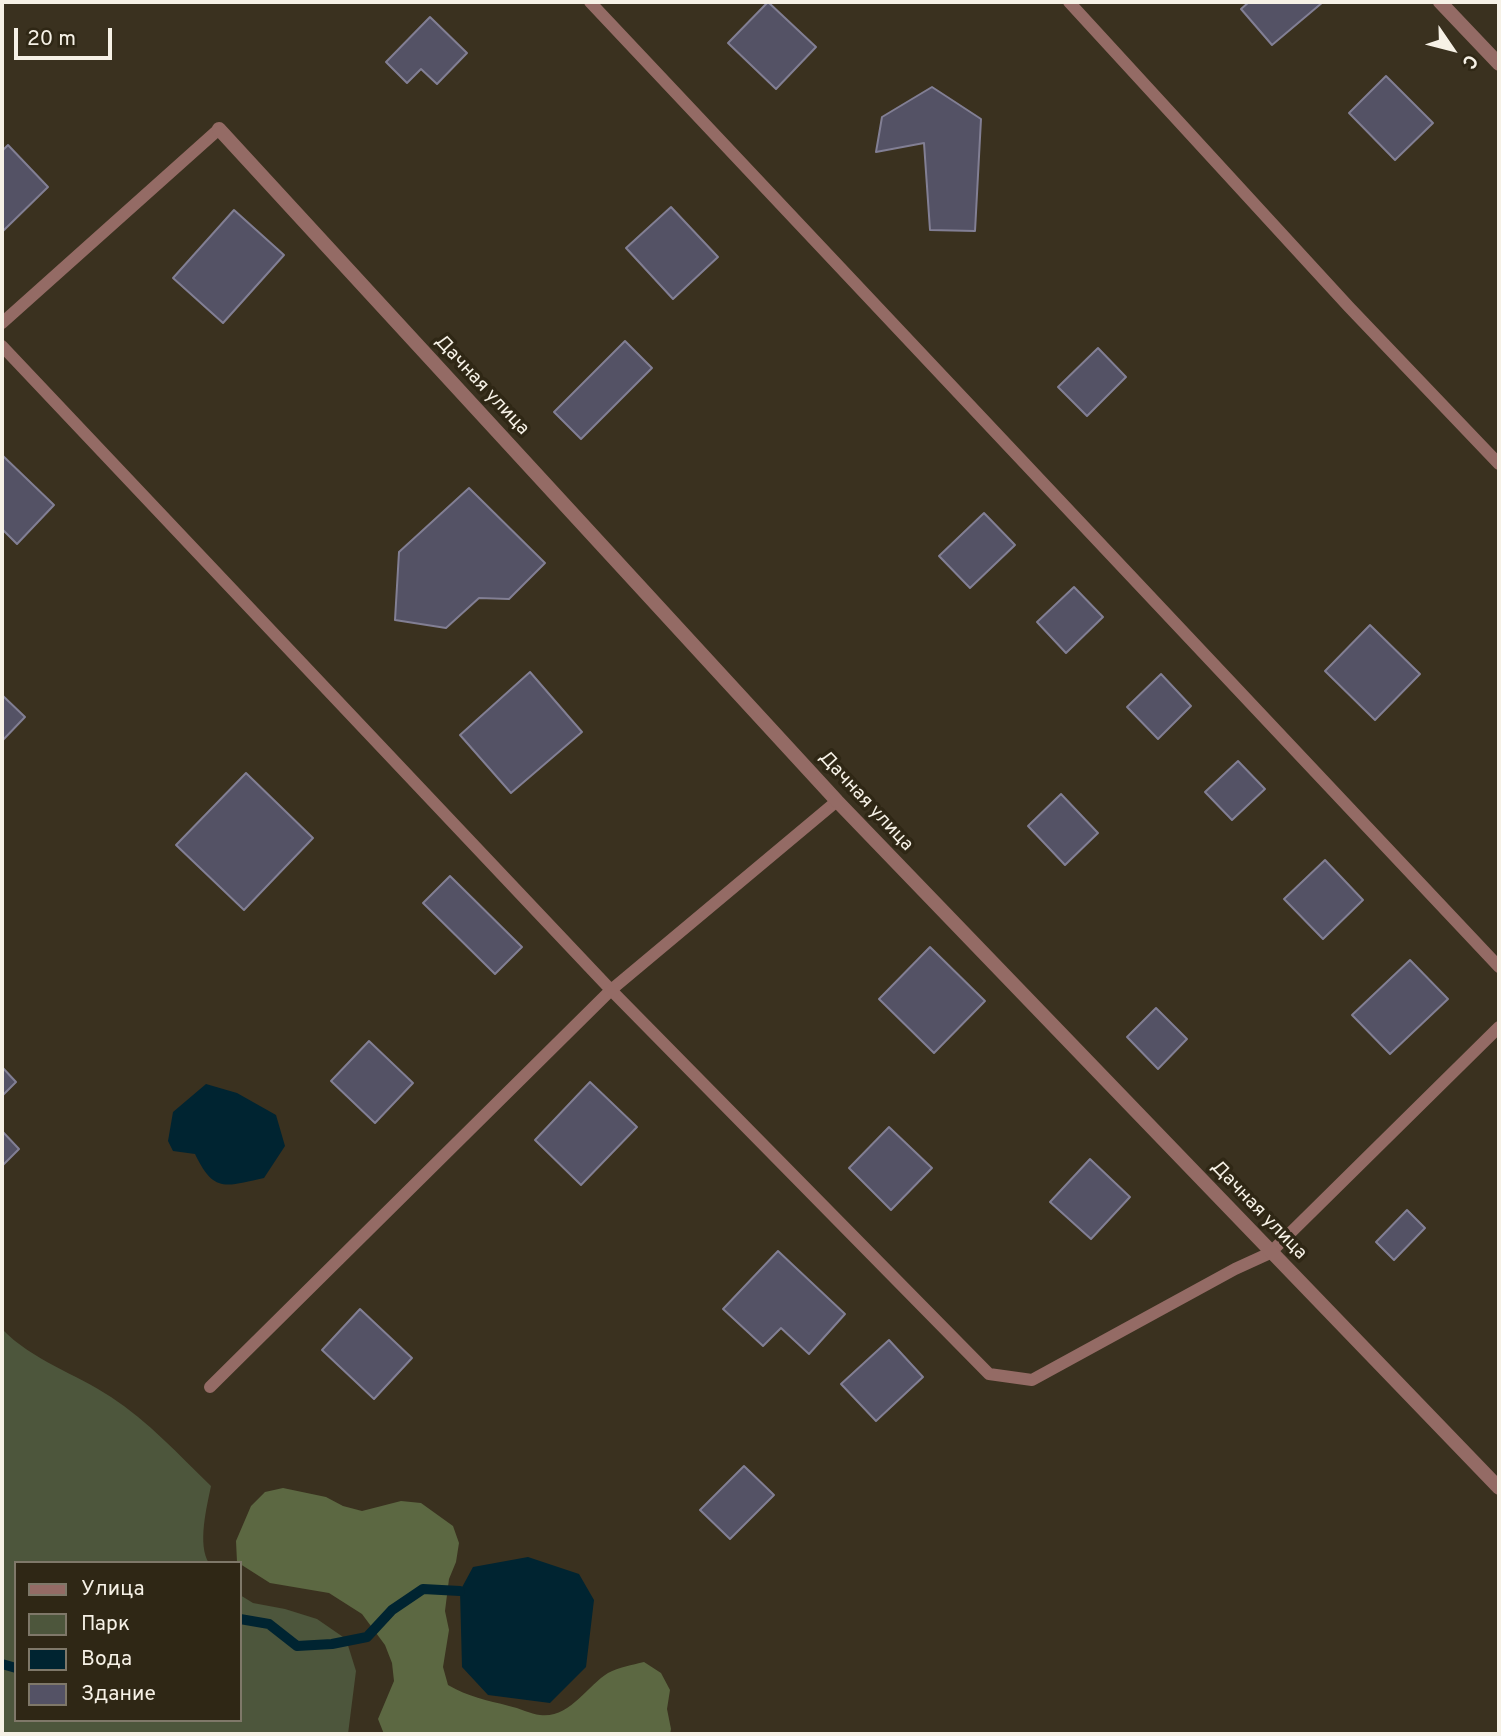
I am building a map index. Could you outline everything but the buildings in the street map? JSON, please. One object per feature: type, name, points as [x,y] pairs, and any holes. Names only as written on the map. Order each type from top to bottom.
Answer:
[{"type":"street","points":[[1440,2],[1499,64]]},
{"type":"street","name":"Дачная улица","points":[[219,129],[837,801],[1499,1488]]},
{"type":"lane","points":[[590,2],[1499,967]]},
{"type":"lane","points":[[1069,2],[1349,307],[1499,464]]},
{"type":"lane","points":[[2,323],[219,129]]},
{"type":"lane","points":[[2,346],[611,990],[989,1374],[1032,1380],[1235,1269],[1270,1253],[1499,1027]]},
{"type":"lane","points":[[210,1387],[611,990],[837,801]]},
{"type":"green space","points":[[2,1329],[27,1350],[125,1406],[211,1486],[203,1536],[208,1561],[14,1561],[14,1722],[242,1722],[242,1596],[253,1603],[317,1619],[346,1639],[356,1671],[348,1734],[2,1734]]},
{"type":"green space","points":[[283,1488],[326,1497],[343,1506],[362,1511],[401,1501],[421,1503],[453,1526],[459,1543],[456,1562],[449,1579],[445,1611],[449,1630],[443,1667],[448,1685],[478,1698],[536,1714],[550,1715],[569,1707],[608,1673],[644,1662],[661,1673],[670,1690],[667,1709],[670,1734],[384,1734],[378,1719],[394,1681],[392,1663],[385,1645],[362,1614],[329,1593],[270,1583],[242,1565],[242,1561],[237,1561],[236,1541],[251,1506],[265,1492]]},
{"type":"water","points":[[206,1084],[237,1093],[276,1115],[285,1146],[264,1178],[222,1184],[208,1176],[195,1154],[173,1151],[168,1141],[173,1112]]},
{"type":"water","points":[[528,1557],[579,1574],[594,1600],[586,1667],[550,1703],[488,1695],[462,1667],[460,1591],[473,1567]]},
{"type":"waterway","points":[[242,1619],[269,1624],[297,1646],[332,1644],[367,1637],[392,1610],[423,1589],[460,1591]]},
{"type":"waterway","points":[[2,1664],[14,1667]]}]
